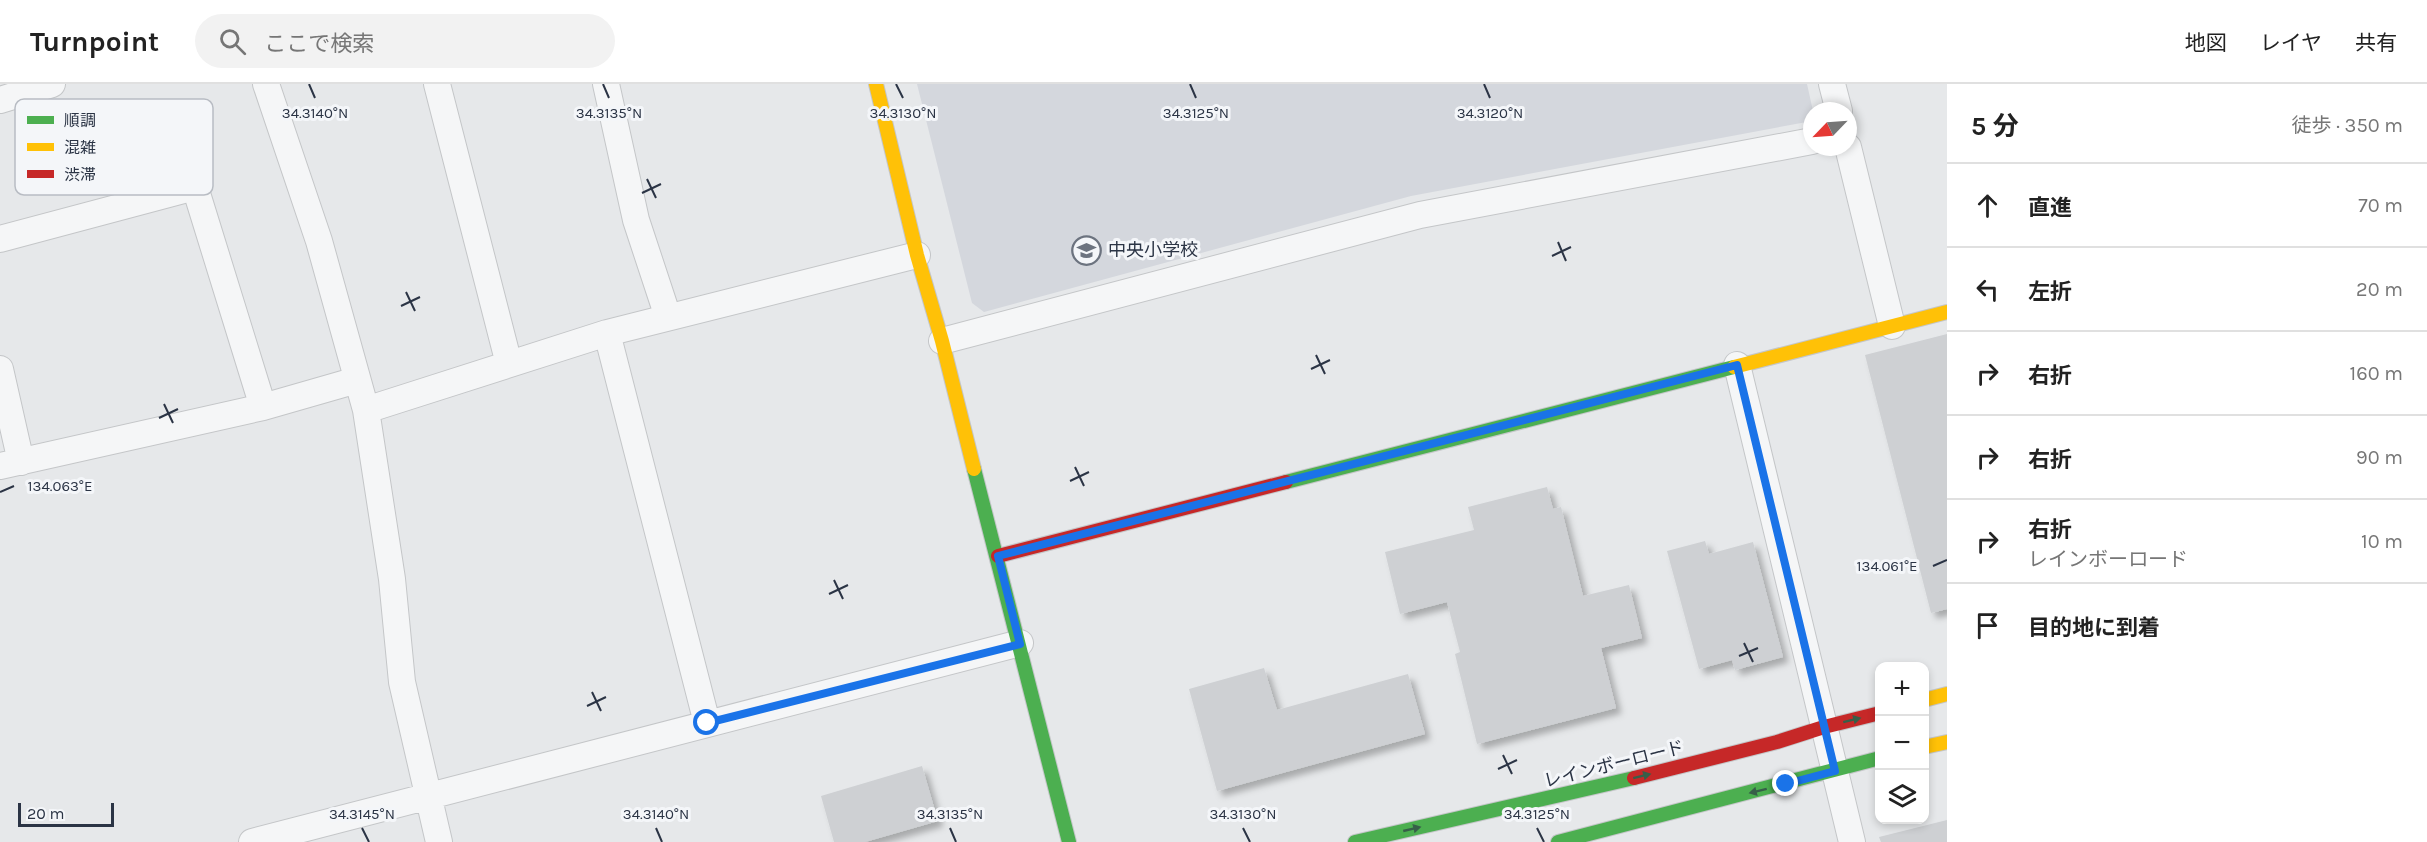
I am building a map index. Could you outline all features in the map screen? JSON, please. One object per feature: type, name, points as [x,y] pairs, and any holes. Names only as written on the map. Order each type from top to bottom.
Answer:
[{"type":"street","points":[[0,100],[52,84]]},
{"type":"street","points":[[266,84],[319,241],[366,410],[392,579],[402,682],[438,842]]},
{"type":"street","points":[[437,84],[508,364]]},
{"type":"street","points":[[606,84],[636,220],[668,317]]},
{"type":"street","points":[[876,84],[917,255],[998,556],[1069,842]]},
{"type":"street","points":[[1832,84],[1837,102]]},
{"type":"street","points":[[942,341],[1420,215],[1803,143]]},
{"type":"street","points":[[1850,156],[1892,326]]},
{"type":"street","points":[[0,239],[165,195]]},
{"type":"street","points":[[197,195],[263,407]]},
{"type":"street","points":[[366,410],[607,333],[917,255]]},
{"type":"street","points":[[998,556],[1947,312]]},
{"type":"street","points":[[607,333],[707,723]]},
{"type":"street","points":[[1737,365],[1852,842]]},
{"type":"street","points":[[0,369],[10,464],[263,407],[357,380]]},
{"type":"street","points":[[252,842],[1020,644]]},
{"type":"street","points":[[1929,699],[1947,694]]},
{"type":"street","name":"レインボーロード","points":[[1355,842],[1585,790],[1777,742],[1875,714]]},
{"type":"street","points":[[1929,746],[1947,742]]},
{"type":"street","points":[[1558,842],[1875,759]]},
{"type":"shaded area","name":"中央小学校","points":[[917,84],[1807,84],[1811,102],[1803,102],[1803,123],[1411,196],[984,312],[972,303]]},
{"type":"building","points":[[1947,334],[1947,609],[1931,613],[1865,355]]},
{"type":"building","points":[[1547,487],[1553,509],[1561,507],[1583,596],[1629,585],[1642,638],[1601,648],[1616,708],[1477,744],[1455,654],[1460,652],[1447,602],[1400,614],[1385,552],[1474,530],[1468,507]]},
{"type":"building","points":[[1705,541],[1709,554],[1753,542],[1783,657],[1735,670],[1732,660],[1699,669],[1667,551]]},
{"type":"building","points":[[1264,668],[1277,710],[1408,674],[1425,734],[1217,791],[1189,689]]},
{"type":"building","points":[[922,766],[938,821],[865,842],[834,842],[821,796]]},
{"type":"building","points":[[1947,820],[1947,842],[1881,842],[1879,837]]},
{"type":"traffic: fast","points":[[1286,482],[1734,367]]},
{"type":"traffic: fast","points":[[974,469],[1069,842]]},
{"type":"traffic: fast","points":[[1558,842],[1875,759]]},
{"type":"traffic: fast","points":[[1355,842],[1634,778]]},
{"type":"traffic: slow","points":[[876,84],[917,255],[942,341],[974,469]]},
{"type":"traffic: slow","points":[[1734,367],[1947,312]]},
{"type":"traffic: slow","points":[[1929,699],[1947,694]]},
{"type":"traffic: slow","points":[[1929,746],[1947,742]]},
{"type":"traffic: jam","points":[[998,556],[1286,482]]},
{"type":"traffic: jam","points":[[1634,778],[1875,714]]},
{"type":"place","name":"中央小学校","points":[[1087,250]]},
{"type":"route","points":[[707,723],[1020,644],[998,556],[1737,365],[1835,771],[1786,784]]}]
